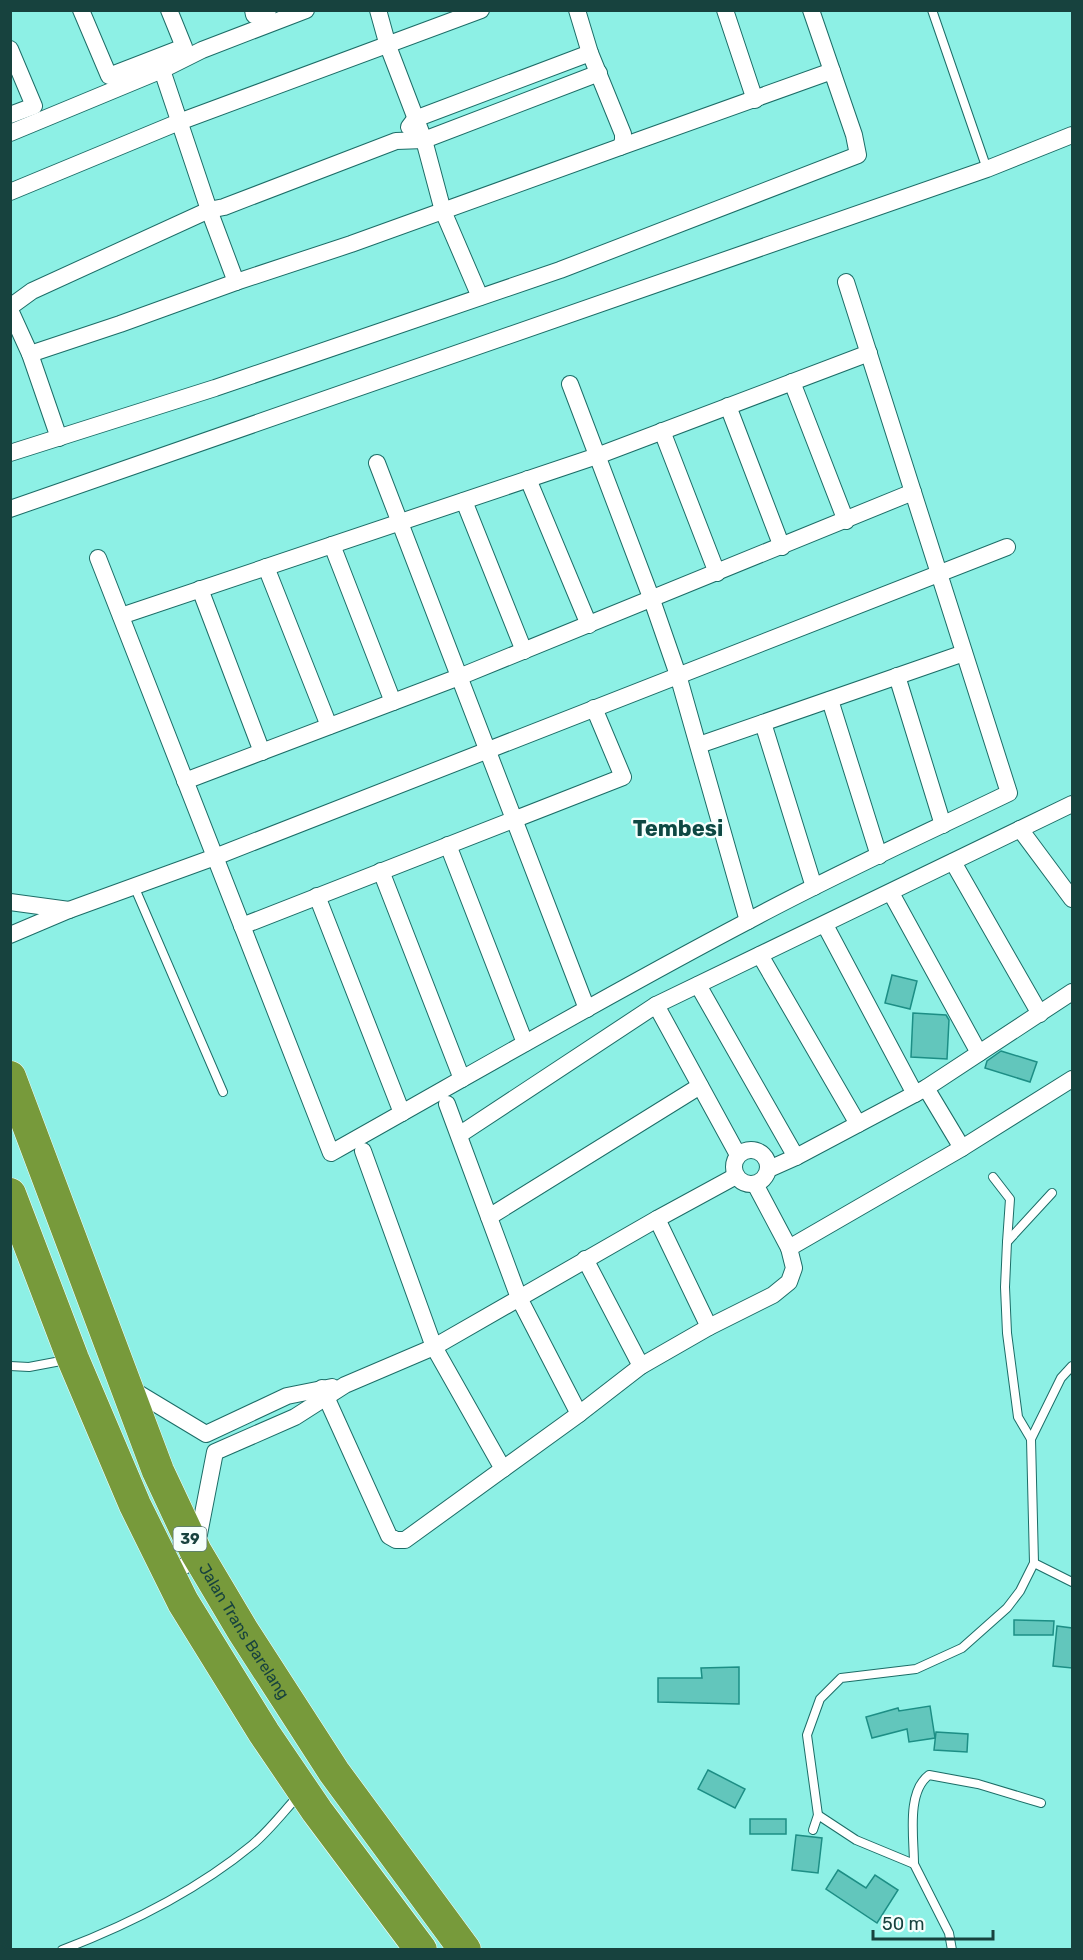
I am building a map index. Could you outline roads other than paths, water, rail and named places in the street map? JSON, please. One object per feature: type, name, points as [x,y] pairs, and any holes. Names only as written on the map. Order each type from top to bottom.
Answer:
[{"type":"highway","name":"Jalan Trans Barelang","points":[[10,1077],[128,1386],[158,1471],[196,1552],[243,1631],[334,1772],[465,1950]]},
{"type":"highway","name":"39","points":[[10,1194],[73,1359],[135,1505],[169,1575],[209,1646],[264,1733],[317,1811],[422,1950]]},
{"type":"street","points":[[81,10],[109,76],[184,47],[169,10]]},
{"type":"street","points":[[253,10],[255,15],[268,10]]},
{"type":"street","points":[[10,133],[162,70],[202,50],[306,10]]},
{"type":"street","points":[[378,10],[388,46],[424,140],[443,211],[480,297]]},
{"type":"street","points":[[10,192],[179,122],[481,10]]},
{"type":"street","points":[[578,10],[590,52],[622,134],[623,141],[620,147]]},
{"type":"street","points":[[725,10],[755,100]]},
{"type":"street","points":[[10,453],[215,388],[560,270],[858,155],[854,135],[811,10]]},
{"type":"street","points":[[10,49],[34,106],[10,115]]},
{"type":"street","points":[[396,141],[415,119],[590,52]]},
{"type":"street","points":[[162,70],[236,282]]},
{"type":"street","points":[[30,354],[351,244],[832,71]]},
{"type":"street","points":[[59,438],[30,354],[10,308],[32,291],[209,210],[224,207],[396,141],[424,140],[598,73]]},
{"type":"street","points":[[10,509],[987,169],[1072,135]]},
{"type":"street","points":[[98,558],[331,1153],[586,1009],[748,921],[1009,794],[846,282]]},
{"type":"street","points":[[10,293],[32,291]]},
{"type":"street","points":[[120,616],[597,456],[869,353]]},
{"type":"street","points":[[792,382],[846,521]]},
{"type":"street","points":[[570,384],[678,675],[748,921]]},
{"type":"street","points":[[728,406],[782,547]]},
{"type":"street","points":[[662,431],[717,573]]},
{"type":"street","points":[[377,464],[586,1009]]},
{"type":"street","points":[[528,479],[589,625]]},
{"type":"street","points":[[185,781],[459,677],[913,492]]},
{"type":"street","points":[[464,501],[524,651]]},
{"type":"street","points":[[332,545],[393,702]]},
{"type":"street","points":[[10,935],[69,910],[215,857],[1007,547]]},
{"type":"street","points":[[266,567],[329,726]]},
{"type":"street","points":[[200,589],[262,752]]},
{"type":"street","points":[[699,745],[964,653]]},
{"type":"street","points":[[897,676],[943,825]]},
{"type":"street","points":[[830,700],[879,856]]},
{"type":"street","points":[[242,926],[623,777],[594,708]]},
{"type":"street","points":[[763,723],[814,887]]},
{"type":"street","points":[[459,1135],[656,1005],[1072,804]]},
{"type":"street","points":[[1020,829],[1072,899]]},
{"type":"street","points":[[448,845],[525,1043]]},
{"type":"street","points":[[953,862],[1040,1014]]},
{"type":"street","points":[[381,872],[462,1079]]},
{"type":"street","points":[[891,893],[979,1053]]},
{"type":"street","points":[[317,896],[402,1113]]},
{"type":"street","points":[[10,902],[69,910]]},
{"type":"street","points":[[825,925],[921,1091],[962,1148]]},
{"type":"street","points":[[760,955],[858,1124]]},
{"type":"street","points":[[698,985],[796,1157]]},
{"type":"street","points":[[769,1168],[796,1157],[921,1091],[1072,992]]},
{"type":"street","points":[[656,1005],[738,1155]]},
{"type":"street","points":[[789,1248],[962,1148],[1072,1079]]},
{"type":"street","points":[[489,1217],[700,1086]]},
{"type":"street","points":[[447,1104],[519,1298],[579,1414]]},
{"type":"street","points":[[747,1150],[758,1150],[766,1158],[769,1168],[764,1179],[755,1184],[744,1183],[736,1176],[733,1165],[738,1155],[747,1150]]},
{"type":"street","points":[[363,1151],[434,1347],[503,1468]]},
{"type":"street","points":[[206,1434],[287,1396],[324,1393],[434,1347],[657,1218],[736,1176]]},
{"type":"street","points":[[324,1393],[389,1536],[396,1540],[405,1540],[579,1414],[641,1366],[709,1327],[773,1295],[789,1282],[794,1268],[789,1248],[755,1184]]},
{"type":"street","points":[[657,1218],[709,1327]]},
{"type":"street","points":[[585,1259],[641,1366]]},
{"type":"street","points":[[128,1386],[206,1434],[215,1452],[194,1560],[169,1575]]},
{"type":"street","points":[[215,1452],[295,1417],[324,1393]]},
{"type":"lane","points":[[932,10],[987,169]]},
{"type":"lane","points":[[134,885],[223,1092]]},
{"type":"lane","points":[[993,1177],[1010,1198],[1006,1321],[1018,1417],[1031,1439]]},
{"type":"lane","points":[[1007,1242],[1052,1193]]},
{"type":"lane","points":[[10,1366],[29,1367],[73,1359]]},
{"type":"lane","points":[[813,1830],[818,1815],[807,1736],[820,1699],[841,1678],[916,1669],[962,1648],[1007,1608],[1020,1591],[1034,1563],[1031,1439],[1061,1378],[1072,1366]]},
{"type":"lane","points":[[1034,1563],[1072,1582]]},
{"type":"lane","points":[[952,1950],[949,1933],[914,1864],[914,1801],[921,1781],[929,1775],[978,1784],[1041,1803]]},
{"type":"lane","points":[[62,1950],[108,1932],[182,1895],[254,1844],[304,1790]]},
{"type":"lane","points":[[818,1815],[856,1840],[914,1864]]},
{"type":"district","name":"Tembesi","points":[[678,828]]}]
